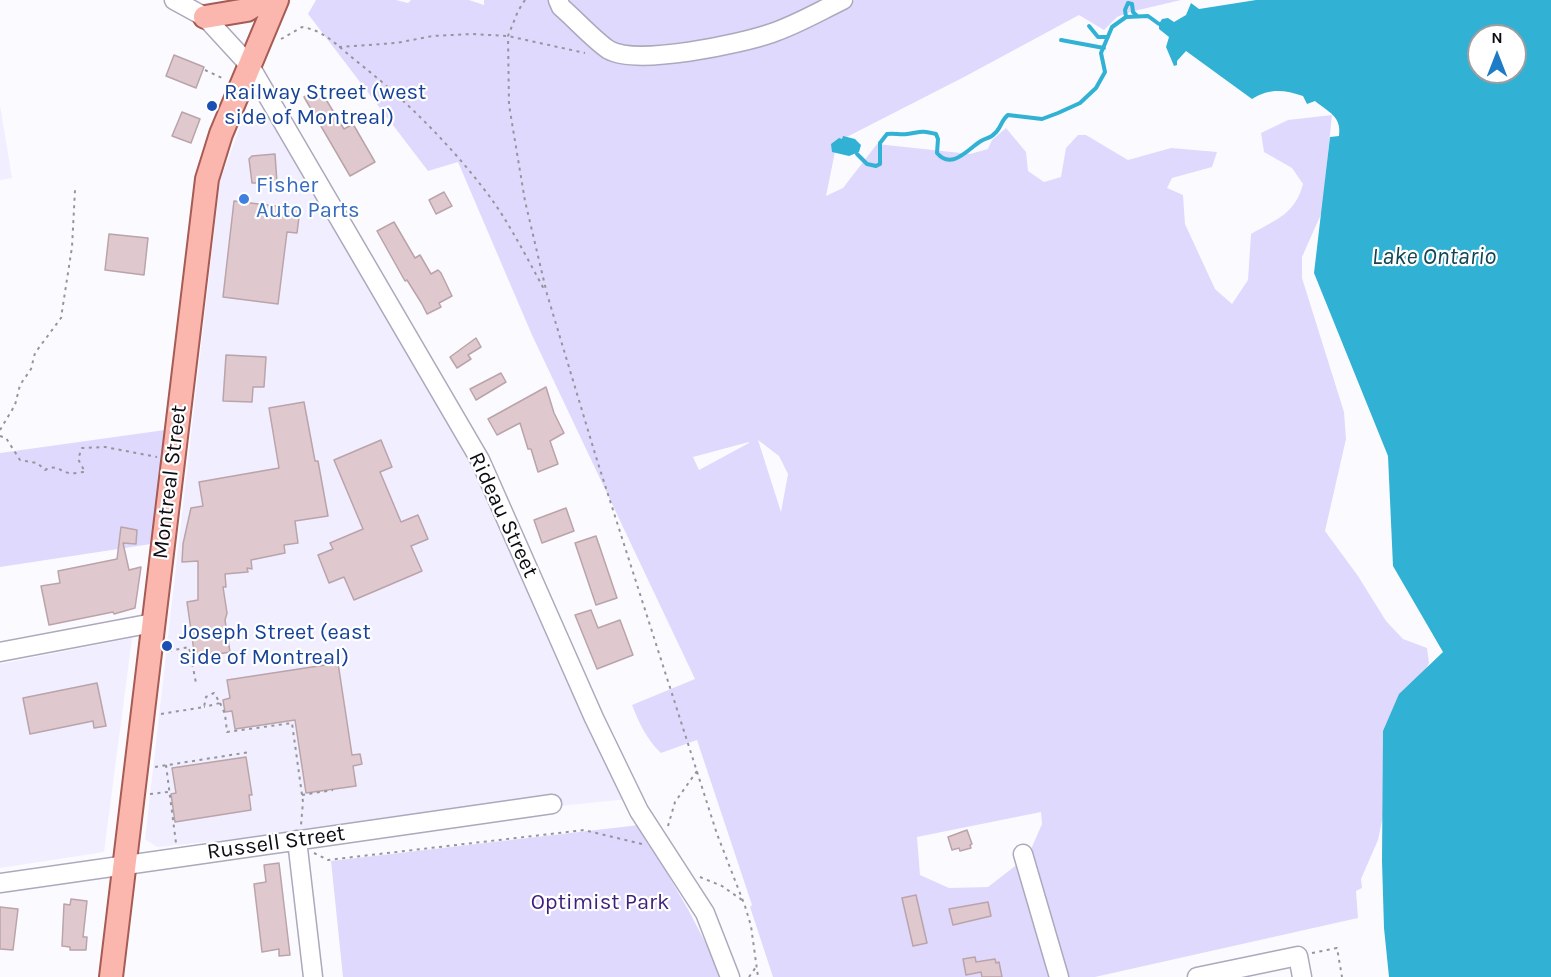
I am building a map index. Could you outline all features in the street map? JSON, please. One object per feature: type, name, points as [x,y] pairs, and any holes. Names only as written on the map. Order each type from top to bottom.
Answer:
[{"type":"main road","points":[[205,17],[247,10],[263,0]]},
{"type":"main road","name":"Montreal Street","points":[[111,977],[207,179],[220,134],[277,0]]},
{"type":"street","name":"Rideau Street","points":[[174,0],[205,17],[250,66],[480,460],[594,718],[639,811],[705,913],[730,977]]},
{"type":"street","points":[[558,0],[561,7],[612,51],[643,55],[719,47],[775,33],[843,0]]},
{"type":"street","points":[[0,652],[153,623]]},
{"type":"street","name":"Russell Street","points":[[0,883],[552,804]]},
{"type":"street","points":[[299,840],[313,977]]},
{"type":"street","points":[[1023,854],[1059,977]]},
{"type":"street","points":[[1197,977],[1298,956],[1302,977]]},
{"type":"path","points":[[525,0],[508,36],[509,105],[525,201],[547,294],[596,457],[717,834],[751,926],[758,977]]},
{"type":"path","points":[[278,40],[302,27],[321,33],[382,81],[448,145],[491,199],[547,294]]},
{"type":"path","points":[[339,47],[396,43],[433,36],[472,34],[508,36],[584,53],[612,51]]},
{"type":"path","points":[[205,70],[227,80]]},
{"type":"path","points":[[0,430],[15,405],[20,385],[31,369],[35,353],[61,318],[72,247],[75,190]]},
{"type":"path","points":[[0,436],[6,438],[20,460],[37,463],[45,470],[58,467],[69,473],[85,472],[78,459],[82,448],[105,447],[173,458]]},
{"type":"path","points":[[150,654],[189,647],[196,683]]},
{"type":"path","points":[[204,707],[206,696],[214,693],[225,714],[227,732],[292,723],[302,795],[299,840],[317,856],[328,860],[584,830],[645,844]]},
{"type":"path","points":[[143,717],[220,703]]},
{"type":"path","points":[[137,769],[250,752]]},
{"type":"path","points":[[166,765],[177,856]]},
{"type":"path","points":[[668,830],[675,802],[697,771]]},
{"type":"path","points":[[302,795],[333,790]]},
{"type":"path","points":[[700,876],[722,886],[742,900]]},
{"type":"path","points":[[1298,956],[1337,948],[1342,977]]},
{"type":"path","points":[[749,977],[756,967]]},
{"type":"shaded area","points":[[0,105],[12,178],[0,180]]},
{"type":"shaded area","points":[[246,111],[265,113],[399,327],[487,491],[628,799],[157,847],[145,839],[220,181]]},
{"type":"shaded area","points":[[132,638],[104,852],[0,868],[0,664]]},
{"type":"green space","points":[[316,0],[396,0],[408,3],[411,0],[469,0],[484,5],[484,0],[550,0],[604,56],[796,30],[855,0],[1181,0],[1117,17],[1104,30],[1079,15],[837,142],[826,196],[843,188],[877,144],[970,154],[988,149],[992,140],[1006,128],[1026,152],[1028,171],[1044,182],[1061,177],[1066,148],[1078,135],[1086,135],[1128,160],[1171,148],[1217,152],[1212,167],[1172,178],[1167,188],[1183,195],[1185,224],[1215,289],[1232,304],[1248,280],[1251,234],[1284,215],[1300,194],[1303,184],[1292,168],[1264,152],[1261,133],[1288,120],[1332,115],[1322,212],[1302,257],[1302,278],[1344,412],[1346,439],[1325,531],[1358,576],[1386,621],[1403,639],[1427,648],[1429,663],[1390,743],[1388,792],[1378,840],[1361,879],[1362,888],[1356,891],[1358,918],[1095,977],[773,977],[750,907],[752,905],[697,740],[661,753],[644,731],[632,705],[695,679],[532,335],[458,162],[428,171],[308,14]],"holes":[[[758,440],[779,456],[788,474],[781,512]],[[749,442],[699,470],[693,457]],[[1041,812],[1042,824],[1028,856],[988,887],[949,888],[920,875],[917,837]]]},
{"type":"green space","points":[[562,0],[835,0],[768,31],[646,50],[603,42]]},
{"type":"green space","points":[[165,430],[151,544],[0,567],[0,453]]},
{"type":"green space","name":"Optimist Park","points":[[639,825],[689,911],[716,963],[719,977],[343,977],[331,861]]},
{"type":"water","name":"Lake Ontario","points":[[1256,0],[1551,0],[1551,977],[1389,977],[1384,928],[1382,861],[1383,731],[1399,694],[1443,652],[1393,566],[1388,456],[1314,273],[1330,137],[1339,136],[1338,124],[1333,115],[1315,101],[1307,104],[1303,96],[1283,91],[1265,93],[1252,99],[1186,51],[1174,66],[1166,47],[1169,37],[1159,29],[1159,24],[1162,19],[1168,18],[1174,22],[1186,15],[1191,3],[1199,9]]},
{"type":"water","points":[[843,136],[855,139],[861,145],[859,152],[849,156],[832,152],[831,144],[839,138],[842,139]]},
{"type":"building","points":[[174,55],[204,67],[196,88],[166,76]]},
{"type":"building","points":[[319,88],[344,129],[353,124],[375,162],[350,176],[304,97]]},
{"type":"building","points":[[182,112],[200,119],[191,143],[172,136]]},
{"type":"building","points":[[275,154],[277,183],[252,183],[249,159],[252,156]]},
{"type":"building","points":[[444,192],[452,206],[436,214],[429,200]]},
{"type":"building","points":[[234,201],[300,209],[297,233],[287,232],[278,304],[223,297]]},
{"type":"building","points":[[394,222],[415,258],[420,255],[431,274],[438,270],[441,273],[452,296],[439,303],[441,307],[427,314],[407,280],[405,281],[377,231]]},
{"type":"building","points":[[109,234],[148,238],[144,275],[105,270]]},
{"type":"building","points":[[476,338],[481,347],[468,355],[471,359],[457,368],[450,357]]},
{"type":"building","points":[[226,355],[266,357],[264,387],[253,387],[252,402],[223,401]]},
{"type":"building","points":[[501,373],[506,382],[476,400],[470,389]]},
{"type":"building","points":[[546,387],[554,413],[564,433],[550,441],[558,464],[538,472],[520,423],[497,435],[488,419]]},
{"type":"building","points":[[304,402],[328,516],[295,521],[298,543],[284,545],[285,553],[251,560],[252,569],[247,568],[248,572],[225,574],[226,587],[223,587],[227,613],[225,620],[230,652],[195,658],[187,602],[198,600],[198,561],[182,562],[183,544],[191,508],[203,506],[199,482],[279,468],[269,408]]},
{"type":"building","points":[[381,440],[392,467],[380,472],[401,522],[418,515],[428,539],[411,546],[422,571],[354,600],[344,577],[329,583],[318,555],[333,549],[330,543],[363,529],[334,460]]},
{"type":"building","points":[[566,508],[574,531],[542,543],[534,520]]},
{"type":"building","points":[[121,527],[137,530],[136,544],[123,543],[129,570],[141,567],[135,608],[114,614],[113,612],[49,625],[41,586],[60,583],[58,571],[117,559]]},
{"type":"building","points":[[596,536],[617,598],[596,605],[575,543]]},
{"type":"building","points":[[591,610],[598,628],[620,620],[633,655],[597,669],[575,615]]},
{"type":"building","points":[[338,663],[352,755],[360,754],[362,764],[353,766],[356,786],[306,793],[295,720],[235,729],[232,711],[225,712],[223,700],[230,698],[227,680]]},
{"type":"building","points":[[97,683],[106,726],[94,728],[93,721],[30,734],[23,698]]},
{"type":"building","points":[[246,757],[252,795],[249,795],[251,810],[175,822],[171,794],[176,793],[172,768]]},
{"type":"building","points":[[967,830],[972,844],[971,848],[960,851],[959,848],[952,850],[948,837]]},
{"type":"building","points":[[279,863],[290,955],[279,956],[279,949],[262,952],[254,884],[266,882],[264,865]]},
{"type":"building","points":[[916,895],[927,943],[913,946],[902,898]]},
{"type":"building","points":[[71,899],[87,901],[83,937],[87,937],[86,950],[70,950],[70,947],[62,946],[64,904],[70,905]]},
{"type":"building","points":[[988,902],[991,916],[953,925],[949,909]]},
{"type":"building","points":[[0,907],[18,909],[13,950],[0,949]]},
{"type":"building","points":[[975,957],[976,962],[995,959],[996,963],[999,962],[1002,977],[982,977],[981,972],[966,975],[963,959]]},
{"type":"waterway","points":[[1126,17],[1125,10],[1128,3],[1132,4],[1133,12],[1137,16]]},
{"type":"waterway","points":[[857,154],[867,164],[876,166],[880,164],[880,143],[887,134],[924,132],[936,134],[937,153],[943,158],[954,159],[993,135],[1008,115],[1042,119],[1080,103],[1096,88],[1105,72],[1101,53],[1112,27],[1126,17],[1148,16],[1159,24]]},
{"type":"waterway","points":[[1089,26],[1098,37],[1108,37]]},
{"type":"waterway","points":[[1061,40],[1104,48]]},
{"type":"place","name":"Railway Street (west side of Montreal)","points":[[212,106]]},
{"type":"place","name":"Fisher Auto Parts","points":[[244,199]]},
{"type":"place","name":"Joseph Street (east side of Montreal)","points":[[167,646]]}]
